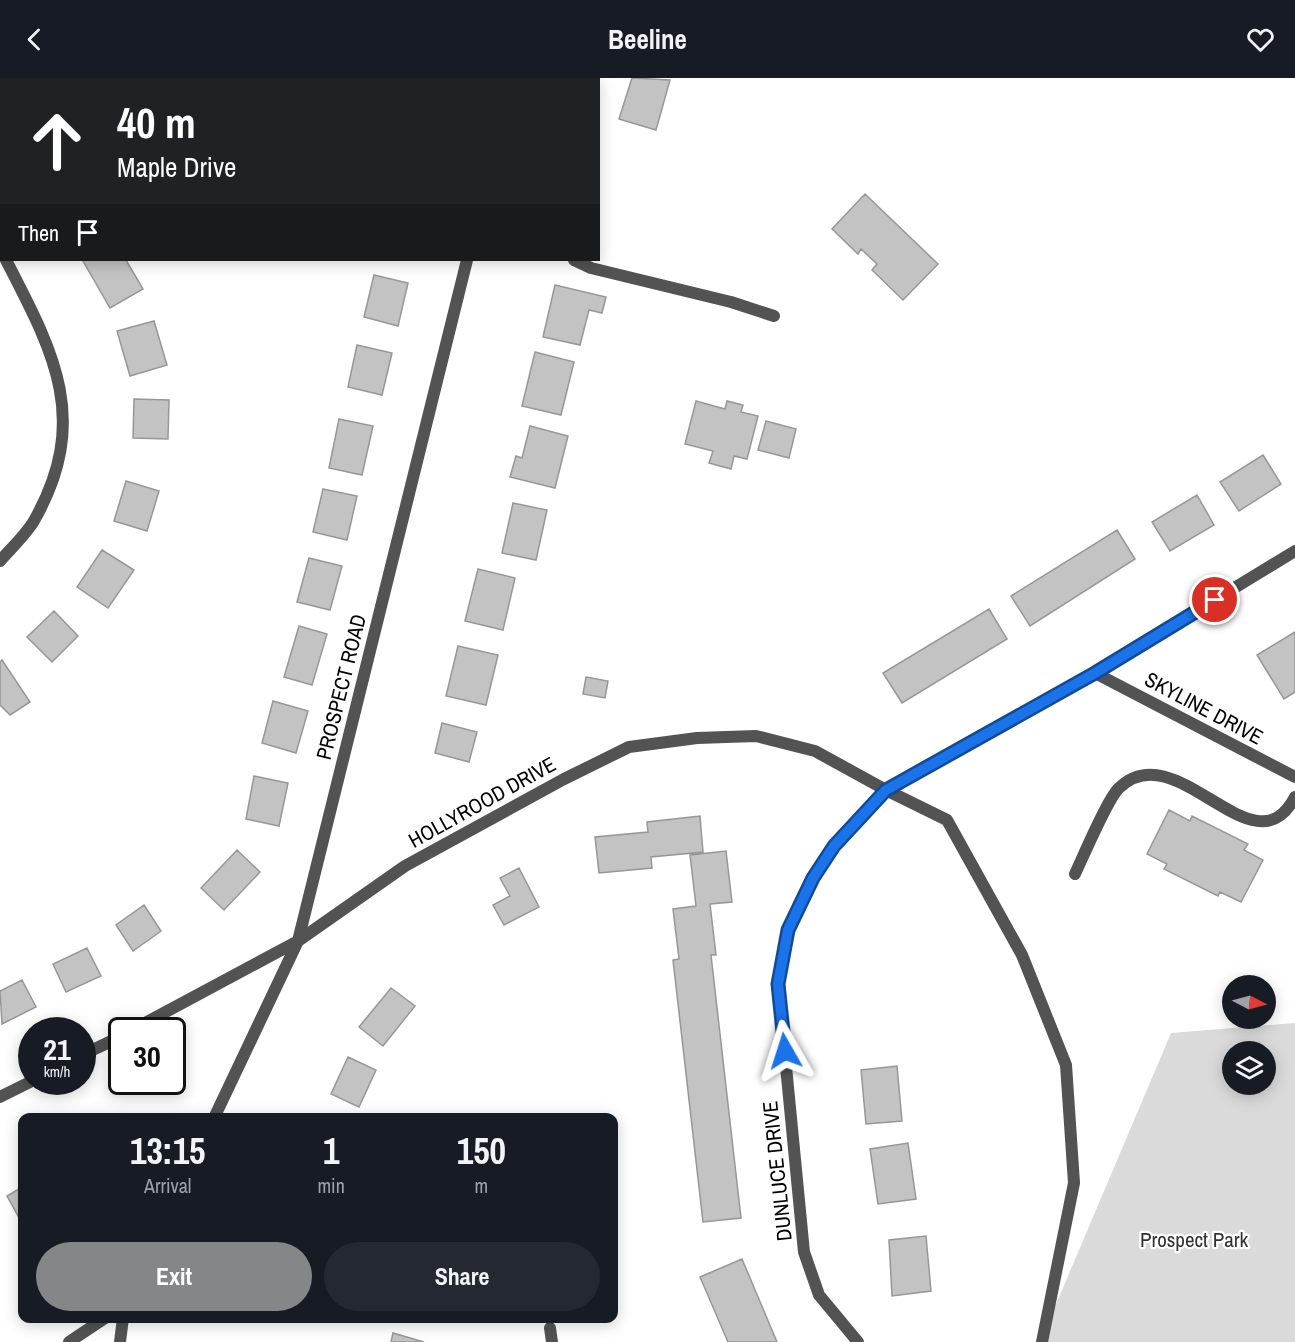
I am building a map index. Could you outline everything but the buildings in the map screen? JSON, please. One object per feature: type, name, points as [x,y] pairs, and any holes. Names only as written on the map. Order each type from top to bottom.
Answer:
[{"type":"street","points":[[0,561],[34,520],[55,476],[64,428],[60,381],[36,317],[7,261]]},
{"type":"street","name":"PROSPECT ROAD","points":[[298,941],[467,261]]},
{"type":"street","points":[[576,261],[591,268],[731,302],[774,316]]},
{"type":"street","name":"DUNLUCE DRIVE","points":[[858,1342],[819,1295],[804,1252],[778,984],[788,930],[813,878],[834,846],[886,790],[1095,673],[1295,551]]},
{"type":"street","name":"SKYLINE DRIVE","points":[[1095,673],[1295,777]]},
{"type":"street","name":"HOLLYROOD DRIVE","points":[[216,1113],[298,941],[405,866],[564,778],[629,747],[698,738],[756,736],[815,751],[947,820],[1022,955],[1066,1065],[1074,1183],[1042,1342]]},
{"type":"street","points":[[1075,874],[1117,789],[1137,775],[1159,773],[1178,780],[1254,822],[1274,819],[1290,806],[1295,797]]},
{"type":"street","points":[[156,1017],[298,941]]},
{"type":"street","points":[[0,1097],[18,1088]]},
{"type":"street","points":[[69,1342],[98,1323]]},
{"type":"street","points":[[120,1342],[122,1323]]},
{"type":"street","points":[[550,1328],[552,1342]]},
{"type":"green space","name":"Prospect Park","points":[[1295,1023],[1295,1342],[1040,1342],[1171,1033],[1222,1029],[1276,1029],[1276,1025]]},
{"type":"route","points":[[785,1051],[778,984],[788,930],[813,878],[834,846],[886,790],[1095,673],[1215,600]]}]
